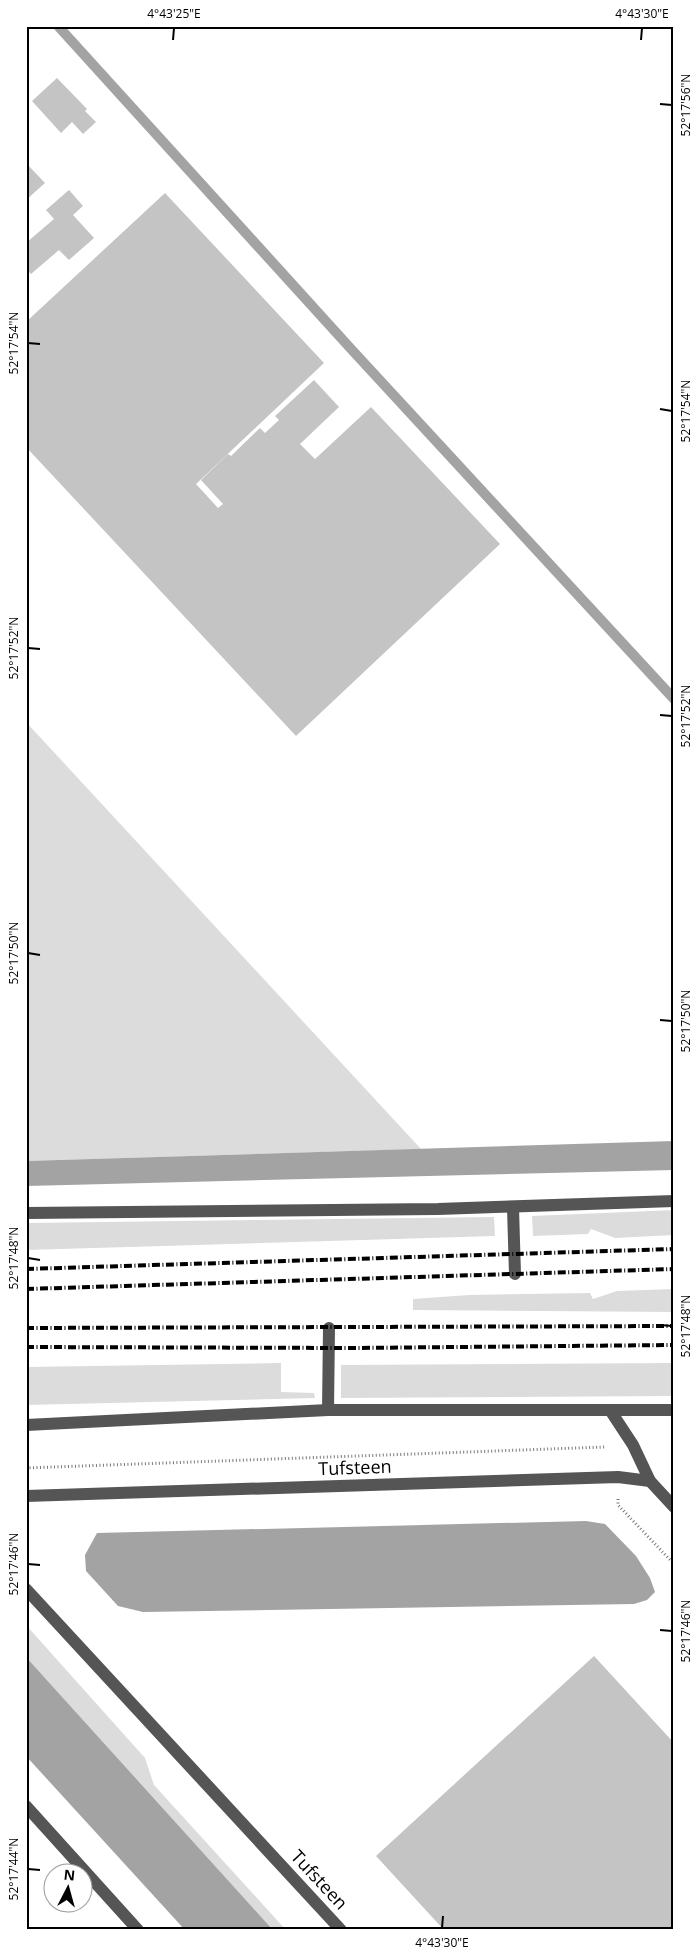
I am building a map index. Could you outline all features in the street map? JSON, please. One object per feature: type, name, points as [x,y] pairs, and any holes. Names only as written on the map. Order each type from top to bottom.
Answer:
[{"type":"street","points":[[26,1213],[513,1208],[674,1201]]},
{"type":"street","points":[[513,1208],[515,1274]]},
{"type":"street","points":[[328,1410],[329,1328]]},
{"type":"street","points":[[26,1425],[328,1410],[674,1410]]},
{"type":"street","points":[[610,1410],[632,1445],[650,1481],[674,1507]]},
{"type":"street","name":"Tufsteen","points":[[26,1496],[618,1477],[650,1481]]},
{"type":"street","name":"Tufsteen","points":[[26,1589],[341,1930]]},
{"type":"street","points":[[26,1806],[138,1930]]},
{"type":"path","name":"Tufsteen","points":[[26,1468],[632,1445]]},
{"type":"path","points":[[618,1477],[618,1505],[674,1564]]},
{"type":"shaded area","points":[[26,722],[421,1149],[26,1161]]},
{"type":"shaded area","points":[[674,1141],[674,1170],[26,1186],[26,1161]]},
{"type":"shaded area","points":[[674,1210],[674,1235],[615,1238],[591,1229],[588,1234],[533,1236],[532,1216]]},
{"type":"shaded area","points":[[494,1217],[495,1236],[26,1250],[26,1223]]},
{"type":"shaded area","points":[[674,1289],[674,1312],[413,1310],[413,1299],[469,1295],[590,1293],[593,1299],[617,1291]]},
{"type":"shaded area","points":[[281,1363],[281,1392],[314,1393],[315,1398],[26,1405],[26,1367]]},
{"type":"shaded area","points":[[674,1363],[674,1396],[341,1398],[341,1365]]},
{"type":"shaded area","points":[[586,1521],[605,1524],[636,1556],[650,1578],[655,1592],[647,1600],[634,1604],[143,1612],[118,1606],[86,1571],[85,1555],[97,1533]]},
{"type":"shaded area","points":[[26,1625],[145,1758],[154,1785],[286,1930],[273,1930],[26,1657]]},
{"type":"shaded area","points":[[26,1657],[273,1930],[185,1930],[26,1756]]},
{"type":"building","points":[[57,78],[87,109],[85,111],[96,122],[83,134],[72,122],[61,133],[32,101]]},
{"type":"building","points":[[26,163],[45,183],[26,200]]},
{"type":"building","points":[[69,190],[83,206],[73,215],[94,238],[69,260],[59,250],[31,274],[26,269],[26,243],[54,219],[46,210]]},
{"type":"building","points":[[165,193],[324,363],[196,484],[218,508],[223,504],[201,480],[228,454],[231,456],[260,428],[265,433],[279,420],[275,416],[314,380],[339,407],[300,444],[315,459],[371,407],[500,544],[296,736],[26,447],[26,322]]},
{"type":"building","points":[[594,1656],[674,1743],[674,1930],[444,1930],[376,1856]]},
{"type":"waterway","points":[[58,26],[352,350],[674,699]]},
{"type":"railway","points":[[26,1269],[674,1249]]},
{"type":"railway","points":[[26,1289],[674,1269]]},
{"type":"railway","points":[[26,1328],[674,1326]]},
{"type":"railway","points":[[26,1347],[350,1348],[674,1345]]}]
